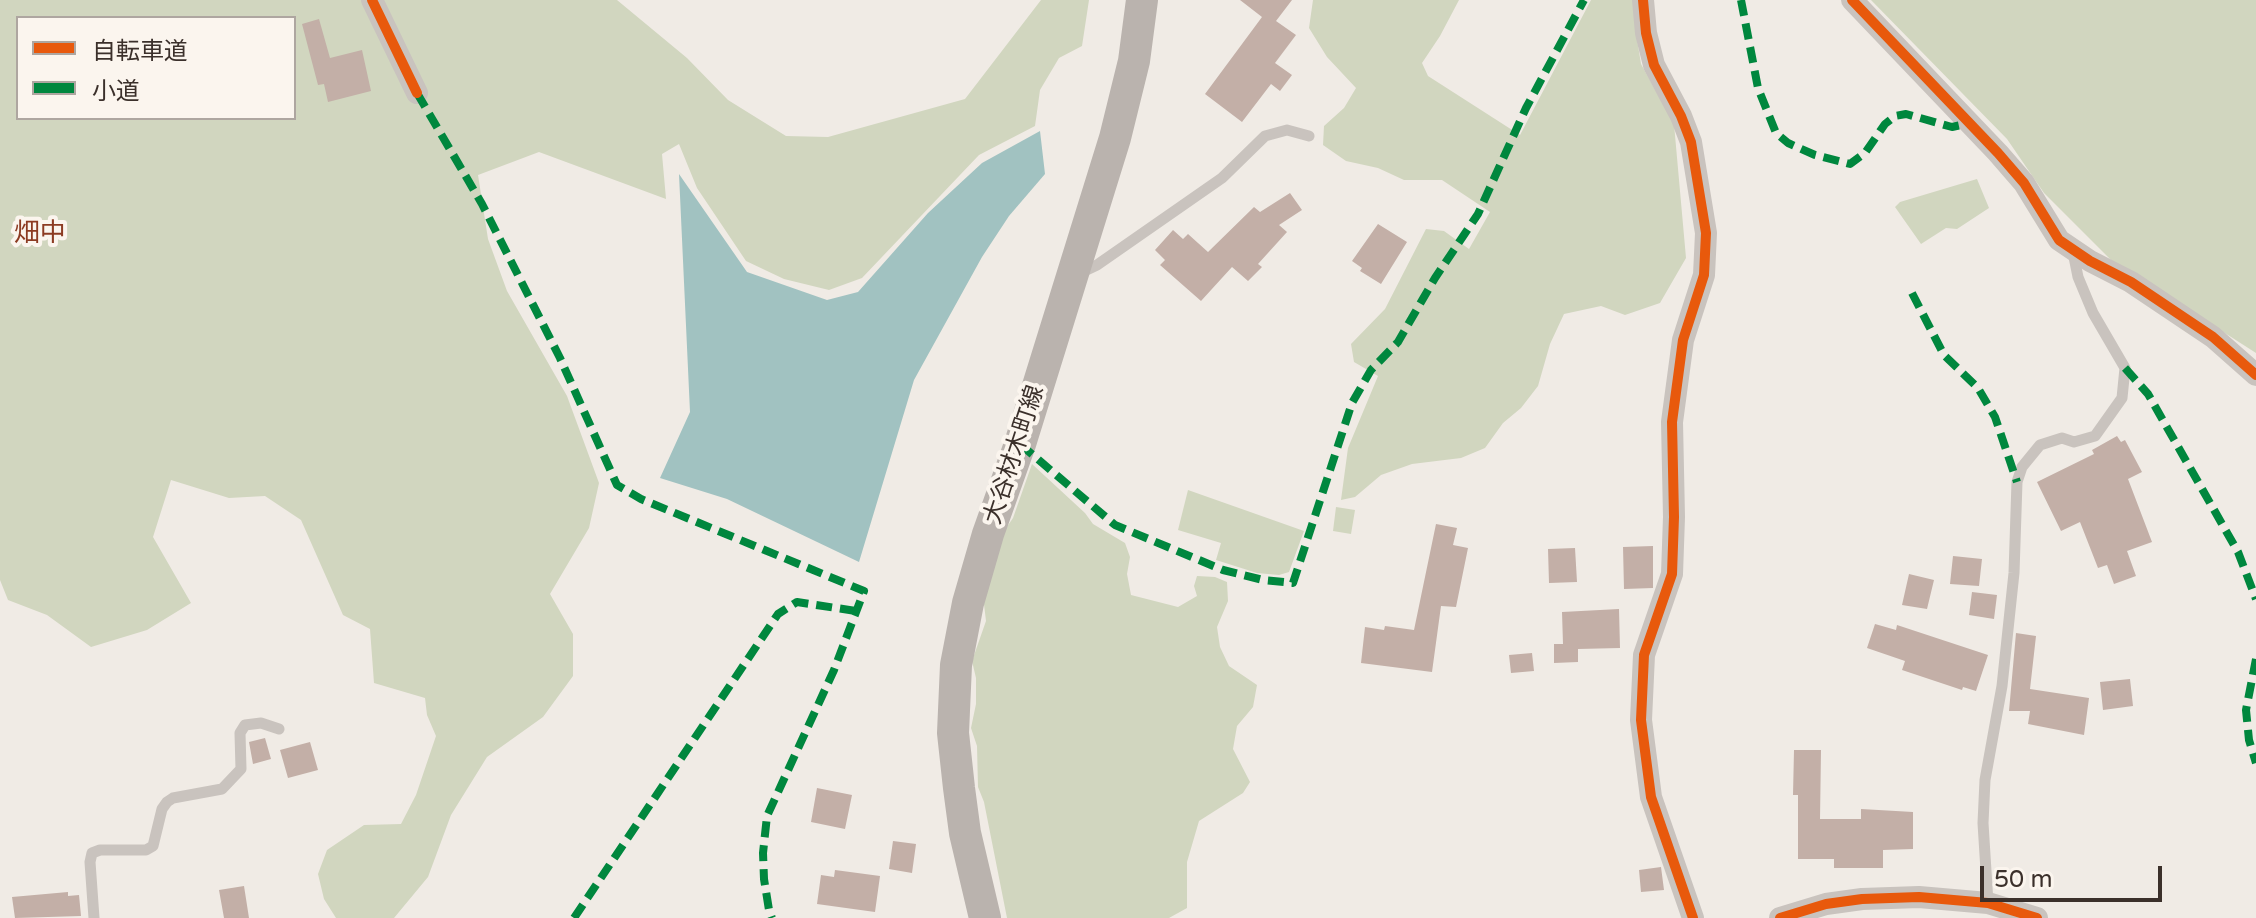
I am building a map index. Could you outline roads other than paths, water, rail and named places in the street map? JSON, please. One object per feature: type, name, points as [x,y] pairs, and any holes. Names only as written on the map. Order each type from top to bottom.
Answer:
[{"type":"main road","name":"大谷材木町線","points":[[985,918],[965,833],[959,788],[953,733],[956,665],[968,603],[988,534],[1020,444],[1115,138],[1134,61],[1142,0]]},
{"type":"street","points":[[372,0],[417,93]]},
{"type":"street","points":[[1643,0],[1646,33],[1654,65],[1691,142],[1706,233],[1704,275],[1683,340],[1672,422],[1672,574],[1644,655],[1641,720],[1651,797],[1693,918]]},
{"type":"street","points":[[1852,0],[2024,183],[2059,240],[2073,251],[2131,282],[2213,337],[2256,375]]},
{"type":"street","points":[[1780,918],[1826,904],[1919,897],[1988,903],[2037,918]]},
{"type":"lane","points":[[1072,277],[1097,265],[1222,178],[1265,136],[1287,130],[1309,136]]},
{"type":"lane","points":[[1988,903],[1983,823],[1985,780],[2002,686],[2014,573],[2017,482],[2022,467],[2040,445],[2062,438],[2074,442],[2095,436],[2122,398],[2125,368],[2093,313],[2078,277],[2073,251]]},
{"type":"lane","points":[[94,918],[92,853],[100,850],[146,850],[153,846],[162,809],[167,802],[173,798],[222,789],[241,769],[240,733],[245,725],[261,723],[279,729]]},
{"type":"water","points":[[1040,131],[1045,174],[1009,216],[982,257],[914,380],[859,562],[727,499],[660,478],[690,412],[679,174],[747,272],[827,300],[858,292],[928,213],[982,163]]},
{"type":"district","name":"畑中","points":[[40,234]]}]
